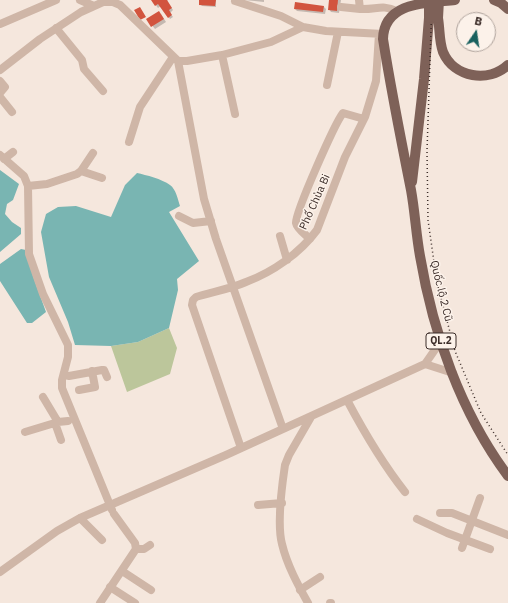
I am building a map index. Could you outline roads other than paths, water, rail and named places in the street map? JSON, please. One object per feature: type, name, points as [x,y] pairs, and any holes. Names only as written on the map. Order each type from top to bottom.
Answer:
[{"type":"main road","name":"QL.2","points":[[429,0],[439,32],[442,50],[447,59],[457,68],[468,74],[486,76],[499,71],[508,64]]},
{"type":"main road","name":"QL.2","points":[[434,18],[439,0]]},
{"type":"main road","points":[[381,34],[397,11],[411,5],[455,0]]},
{"type":"main road","points":[[494,0],[501,3],[508,10]]},
{"type":"main road","name":"Quốc lộ 2 Cũ","points":[[411,192],[424,80],[434,18]]},
{"type":"main road","name":"Quốc lộ 2 Cũ","points":[[381,34],[411,192],[420,257],[441,342],[472,418],[486,443],[508,476]]},
{"type":"street","points":[[0,24],[56,0]]},
{"type":"street","points":[[80,0],[94,6]]},
{"type":"street","points":[[359,0],[360,9]]},
{"type":"street","points":[[235,1],[281,16],[303,27],[326,31],[381,34]]},
{"type":"street","points":[[0,70],[56,28],[81,12],[103,2],[113,2],[120,5],[175,59],[204,199],[246,326],[283,429]]},
{"type":"street","points":[[341,7],[370,10],[388,7],[397,11]]},
{"type":"street","points":[[175,59],[187,61],[222,55],[271,42],[303,27]]},
{"type":"street","points":[[56,28],[82,60],[84,70],[103,91]]},
{"type":"street","points":[[327,85],[338,32]]},
{"type":"street","name":"Phố Chùa Bi","points":[[241,448],[192,305],[193,300],[196,297],[234,286],[261,275],[287,260],[310,239],[320,222],[344,160],[364,119],[376,81],[381,34]]},
{"type":"street","points":[[222,55],[235,114]]},
{"type":"street","points":[[129,142],[140,107],[175,59]]},
{"type":"street","points":[[0,81],[4,87],[0,93]]},
{"type":"street","points":[[0,97],[12,112]]},
{"type":"street","points":[[310,239],[298,228],[296,221],[322,155],[342,113],[364,119]]},
{"type":"street","points":[[13,152],[2,157],[24,176],[28,186],[29,254],[43,294],[68,345],[68,357],[62,388],[72,421],[112,510],[135,543],[136,549],[100,603]]},
{"type":"street","points":[[28,186],[47,184],[77,174],[81,171],[93,153]]},
{"type":"street","points":[[81,171],[102,178]]},
{"type":"street","points":[[180,216],[193,223],[211,221]]},
{"type":"street","points":[[280,236],[287,260]]},
{"type":"street","points":[[0,572],[57,531],[80,518],[112,510],[241,448],[425,364],[441,342]]},
{"type":"street","points":[[425,364],[453,373]]},
{"type":"street","points":[[65,376],[104,370],[107,377]]},
{"type":"street","points":[[79,390],[94,387],[92,371]]},
{"type":"street","points":[[43,397],[56,422],[61,440]]},
{"type":"street","points":[[347,400],[365,434],[392,476],[405,492]]},
{"type":"street","points":[[308,603],[300,590],[281,544],[280,531],[285,465],[289,455],[312,416]]},
{"type":"street","points":[[25,432],[56,422],[72,421]]},
{"type":"street","points":[[462,548],[480,498]]},
{"type":"street","points":[[258,505],[282,503]]},
{"type":"street","points":[[440,513],[452,513],[508,534]]},
{"type":"street","points":[[80,518],[102,540]]},
{"type":"street","points":[[417,519],[447,533],[490,549]]},
{"type":"street","points":[[136,549],[144,549],[150,546]]},
{"type":"street","points":[[122,571],[151,590]]},
{"type":"street","points":[[300,590],[320,577]]},
{"type":"street","points":[[110,587],[135,603]]},
{"type":"water","points":[[0,170],[19,184],[13,200],[7,204],[5,214],[12,222],[21,228],[21,234],[0,252]]},
{"type":"water","points":[[137,173],[163,181],[174,189],[180,206],[169,212],[199,261],[177,279],[178,290],[169,328],[138,342],[111,346],[75,345],[68,322],[49,277],[41,232],[46,214],[58,207],[76,206],[111,217],[125,185]]},
{"type":"water","points":[[21,249],[26,250],[33,276],[46,312],[32,323],[27,323],[0,281],[0,264]]},
{"type":"railway","points":[[432,0],[427,151],[428,220],[437,283],[455,351],[481,413],[508,455]]}]
